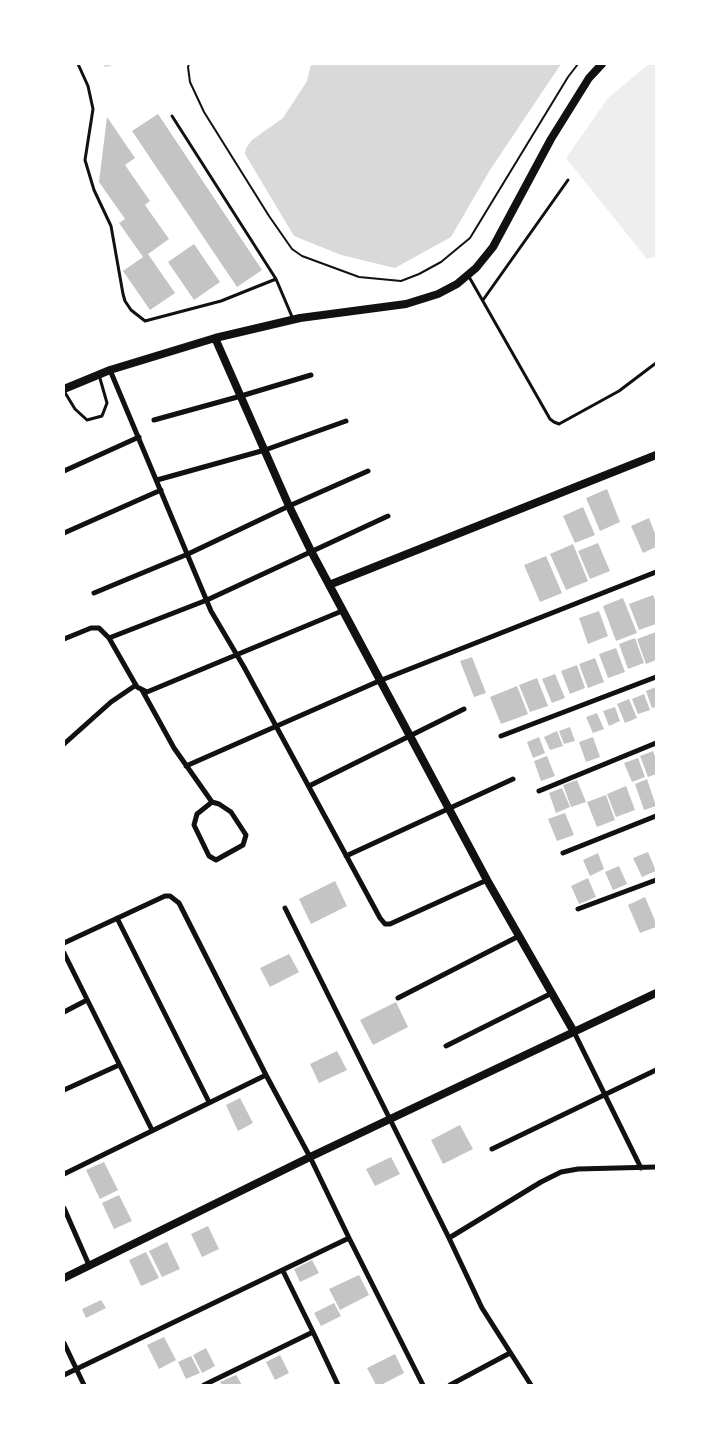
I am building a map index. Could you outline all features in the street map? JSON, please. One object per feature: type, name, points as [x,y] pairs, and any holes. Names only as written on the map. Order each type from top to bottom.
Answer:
[{"type":"street","points":[[64,390],[110,370],[215,338],[293,320],[406,304],[438,294],[457,284],[476,268],[493,247],[555,131],[589,78],[602,64]]},
{"type":"street","points":[[215,338],[289,506],[311,551],[448,809],[574,1032],[641,1168]]},
{"type":"street","points":[[110,370],[211,611],[244,667],[380,918],[385,924],[390,924],[487,880]]},
{"type":"street","points":[[154,420],[311,375]]},
{"type":"street","points":[[157,480],[265,450],[346,421]]},
{"type":"street","points":[[64,471],[139,437]]},
{"type":"street","points":[[329,585],[656,455]]},
{"type":"street","points":[[94,593],[188,554],[368,471]]},
{"type":"street","points":[[64,533],[161,490]]},
{"type":"street","points":[[109,638],[207,600],[388,516]]},
{"type":"street","points":[[186,766],[379,681],[656,572]]},
{"type":"street","points":[[142,690],[148,692],[342,611]]},
{"type":"street","points":[[64,639],[91,628],[99,628],[109,638],[186,766],[212,802],[220,804],[231,812],[246,836],[242,845],[216,860],[209,856],[194,824],[197,814],[212,802]]},
{"type":"street","points":[[501,736],[656,677]]},
{"type":"street","points":[[64,744],[111,702],[136,685]]},
{"type":"street","points":[[308,786],[464,709]]},
{"type":"street","points":[[539,791],[656,743]]},
{"type":"street","points":[[346,856],[513,779]]},
{"type":"street","points":[[563,853],[656,816]]},
{"type":"street","points":[[578,909],[656,880]]},
{"type":"street","points":[[64,943],[165,896],[170,896],[180,903],[266,1075],[310,1156],[423,1385]]},
{"type":"street","points":[[285,908],[450,1238],[482,1308],[530,1385]]},
{"type":"street","points":[[118,918],[209,1102]]},
{"type":"street","points":[[398,998],[519,936]]},
{"type":"street","points":[[64,953],[152,1130]]},
{"type":"street","points":[[446,1046],[552,993]]},
{"type":"street","points":[[64,1278],[310,1156],[656,993]]},
{"type":"street","points":[[64,1012],[87,1000]]},
{"type":"street","points":[[64,1090],[119,1065]]},
{"type":"street","points":[[492,1149],[656,1070]]},
{"type":"street","points":[[64,1174],[266,1075]]},
{"type":"street","points":[[450,1238],[541,1182],[561,1172],[578,1169],[656,1167]]},
{"type":"street","points":[[64,1208],[89,1265]]},
{"type":"street","points":[[64,1375],[349,1238]]},
{"type":"street","points":[[283,1271],[338,1385]]},
{"type":"street","points":[[204,1385],[313,1332]]},
{"type":"street","points":[[64,1344],[84,1385]]},
{"type":"street","points":[[450,1385],[510,1353]]},
{"type":"lane","points":[[78,64],[88,86],[92,110],[85,160],[94,190],[111,226],[123,294],[131,310],[145,322],[221,301],[276,279]]},
{"type":"lane","points":[[172,116],[276,279],[293,320]]},
{"type":"lane","points":[[483,300],[568,180]]},
{"type":"lane","points":[[468,275],[550,420],[554,422],[559,424],[619,391],[656,363]]},
{"type":"lane","points":[[64,390],[75,408],[86,420],[102,416],[107,403],[99,374]]},
{"type":"path","points":[[189,64],[190,82],[204,112],[268,216],[292,249],[302,256],[359,277],[401,281],[441,262],[470,238],[568,77],[578,64]]},
{"type":"shaded area","points":[[311,64],[561,64],[490,170],[451,237],[395,268],[341,255],[294,236],[245,154],[246,148],[252,140],[283,118],[307,81]]},
{"type":"shaded area","points":[[649,64],[656,64],[656,256],[647,259],[566,158],[608,98]]},
{"type":"building","points":[[158,114],[262,270],[237,287],[132,131]]},
{"type":"building","points":[[107,117],[135,158],[125,165],[150,201],[145,205],[169,239],[148,254],[175,293],[150,310],[123,271],[143,257],[119,223],[125,219],[99,182]]},
{"type":"building","points":[[194,244],[220,282],[194,300],[168,262]]},
{"type":"building","points":[[607,489],[620,522],[600,531],[586,498]]},
{"type":"building","points":[[583,507],[595,535],[575,543],[563,516]]},
{"type":"building","points":[[649,518],[656,536],[656,547],[643,553],[631,526]]},
{"type":"building","points":[[598,543],[610,571],[590,579],[578,551]]},
{"type":"building","points":[[573,544],[588,581],[566,590],[550,554]]},
{"type":"building","points":[[546,556],[562,593],[540,602],[524,565]]},
{"type":"building","points":[[653,595],[656,602],[656,624],[639,630],[629,604]]},
{"type":"building","points":[[623,598],[637,633],[616,641],[603,606]]},
{"type":"building","points":[[599,611],[608,636],[588,644],[579,618]]},
{"type":"building","points":[[656,632],[656,660],[646,664],[637,639]]},
{"type":"building","points":[[635,638],[644,663],[628,669],[619,644]]},
{"type":"building","points":[[616,648],[625,672],[608,678],[599,654]]},
{"type":"building","points":[[472,657],[486,693],[474,697],[460,661]]},
{"type":"building","points":[[595,658],[604,682],[588,688],[579,664]]},
{"type":"building","points":[[577,665],[585,688],[570,694],[561,671]]},
{"type":"building","points":[[555,674],[565,698],[552,703],[542,679]]},
{"type":"building","points":[[537,678],[548,706],[530,712],[519,685]]},
{"type":"building","points":[[517,686],[528,714],[501,724],[490,697]]},
{"type":"building","points":[[656,687],[656,707],[652,708],[646,691]]},
{"type":"building","points":[[644,694],[650,710],[638,714],[632,699]]},
{"type":"building","points":[[629,699],[637,718],[625,723],[617,704]]},
{"type":"building","points":[[615,707],[620,721],[609,726],[603,711]]},
{"type":"building","points":[[597,713],[604,729],[593,733],[586,717]]},
{"type":"building","points":[[570,727],[575,741],[564,744],[559,731]]},
{"type":"building","points":[[557,731],[563,746],[550,750],[544,737]]},
{"type":"building","points":[[539,737],[545,753],[533,758],[527,742]]},
{"type":"building","points":[[593,737],[600,757],[586,762],[579,742]]},
{"type":"building","points":[[653,751],[656,759],[656,774],[648,777],[640,756]]},
{"type":"building","points":[[547,756],[555,776],[541,781],[534,761]]},
{"type":"building","points":[[638,758],[645,777],[632,782],[624,763]]},
{"type":"building","points":[[647,779],[656,806],[644,810],[635,784]]},
{"type":"building","points":[[577,780],[586,802],[571,807],[563,785]]},
{"type":"building","points":[[626,786],[635,810],[616,817],[607,794]]},
{"type":"building","points":[[562,788],[570,807],[556,813],[549,793]]},
{"type":"building","points":[[606,795],[615,820],[597,827],[587,802]]},
{"type":"building","points":[[565,813],[574,835],[557,841],[548,819]]},
{"type":"building","points":[[648,852],[656,871],[642,877],[633,858]]},
{"type":"building","points":[[598,853],[604,869],[590,876],[583,860]]},
{"type":"building","points":[[619,866],[627,884],[613,890],[605,872]]},
{"type":"building","points":[[588,878],[596,897],[579,904],[571,886]]},
{"type":"building","points":[[335,881],[347,906],[311,924],[299,899]]},
{"type":"building","points":[[645,897],[656,927],[640,933],[628,905]]},
{"type":"building","points":[[289,954],[299,972],[270,987],[260,968]]},
{"type":"building","points":[[396,1002],[408,1027],[373,1045],[360,1020]]},
{"type":"building","points":[[337,1051],[347,1070],[319,1083],[310,1064]]},
{"type":"building","points":[[240,1098],[253,1123],[238,1131],[226,1105]]},
{"type":"building","points":[[460,1125],[473,1149],[443,1164],[431,1140]]},
{"type":"building","points":[[391,1157],[400,1174],[375,1186],[366,1169]]},
{"type":"building","points":[[104,1162],[118,1190],[100,1199],[86,1170]]},
{"type":"building","points":[[119,1195],[132,1221],[114,1229],[102,1203]]},
{"type":"building","points":[[208,1226],[219,1249],[202,1257],[191,1234]]},
{"type":"building","points":[[167,1242],[180,1269],[162,1277],[149,1251]]},
{"type":"building","points":[[146,1252],[159,1278],[141,1286],[129,1260]]},
{"type":"building","points":[[312,1260],[319,1273],[300,1282],[294,1269]]},
{"type":"building","points":[[359,1275],[369,1295],[340,1310],[329,1289]]},
{"type":"building","points":[[101,1300],[106,1308],[86,1318],[82,1309]]},
{"type":"building","points":[[334,1303],[341,1316],[321,1326],[314,1313]]},
{"type":"building","points":[[164,1337],[176,1360],[159,1369],[147,1345]]},
{"type":"building","points":[[206,1348],[215,1366],[202,1373],[193,1355]]},
{"type":"building","points":[[395,1354],[404,1373],[381,1385],[376,1385],[367,1368]]},
{"type":"building","points":[[280,1355],[289,1373],[275,1380],[266,1362]]},
{"type":"building","points":[[191,1356],[200,1373],[186,1379],[178,1362]]},
{"type":"building","points":[[236,1375],[242,1385],[222,1385],[220,1382]]},
{"type":"waterway","points":[[106,65],[110,64]]}]
